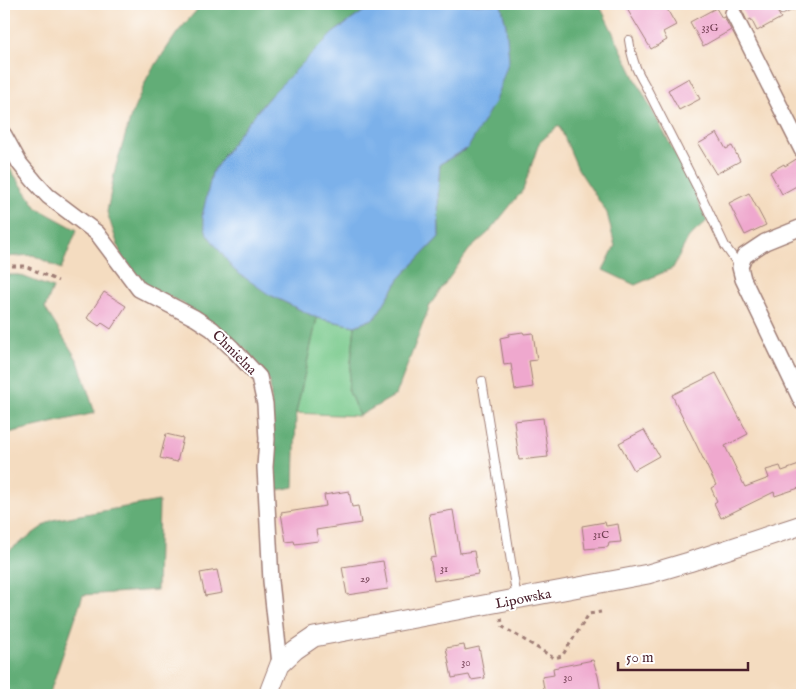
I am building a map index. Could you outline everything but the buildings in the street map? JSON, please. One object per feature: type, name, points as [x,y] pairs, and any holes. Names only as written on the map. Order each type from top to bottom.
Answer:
[{"type":"street","points":[[734,13],[802,150]]},
{"type":"street","name":"Chmielna","points":[[4,135],[20,164],[34,182],[48,196],[97,233],[139,289],[212,329],[259,377],[266,404],[267,439],[265,467],[271,581],[280,664]]},
{"type":"street","points":[[802,227],[765,242],[744,256],[740,267],[743,279],[802,402]]},
{"type":"street","name":"Lipowska","points":[[270,695],[270,690],[280,664],[295,650],[314,637],[648,574],[802,525]]},
{"type":"lane","points":[[782,10],[795,4]]},
{"type":"lane","points":[[630,40],[636,70],[700,193],[725,246],[740,267]]},
{"type":"lane","points":[[482,381],[508,600]]},
{"type":"path","points":[[4,266],[25,266],[58,281]]},
{"type":"path","points":[[508,600],[503,626],[554,658],[562,656],[589,614],[601,612]]},
{"type":"green space","points":[[202,4],[374,4],[333,33],[271,95],[240,132],[212,173],[268,294],[317,318],[296,413],[294,487],[273,491],[273,435],[270,382],[246,350],[213,324],[182,303],[147,286],[122,258],[107,212],[115,170],[131,116],[148,76],[177,33]]},
{"type":"green space","points":[[501,4],[599,4],[636,80],[686,174],[707,221],[688,238],[673,268],[635,285],[603,270],[615,246],[607,213],[578,169],[559,125],[539,143],[523,190],[489,232],[469,250],[430,305],[396,395],[359,416],[348,389],[355,326],[375,318],[399,279],[439,237],[438,190],[440,164],[468,148],[506,25]]},
{"type":"green space","points":[[4,160],[37,208],[77,230],[61,269],[33,255],[4,257]]},
{"type":"green space","points":[[4,275],[19,275],[53,288],[45,308],[78,361],[95,413],[4,434]]},
{"type":"green space","points":[[317,318],[355,326],[348,389],[359,416],[296,413]]},
{"type":"green space","points":[[159,501],[157,590],[83,595],[49,695],[4,695],[4,554],[52,520]]},
{"type":"water","points":[[374,4],[501,4],[506,25],[509,60],[495,101],[468,148],[440,164],[438,190],[439,237],[399,279],[375,318],[355,326],[317,318],[268,294],[234,270],[207,234],[202,216],[212,173],[240,132],[271,95],[333,33]]}]
